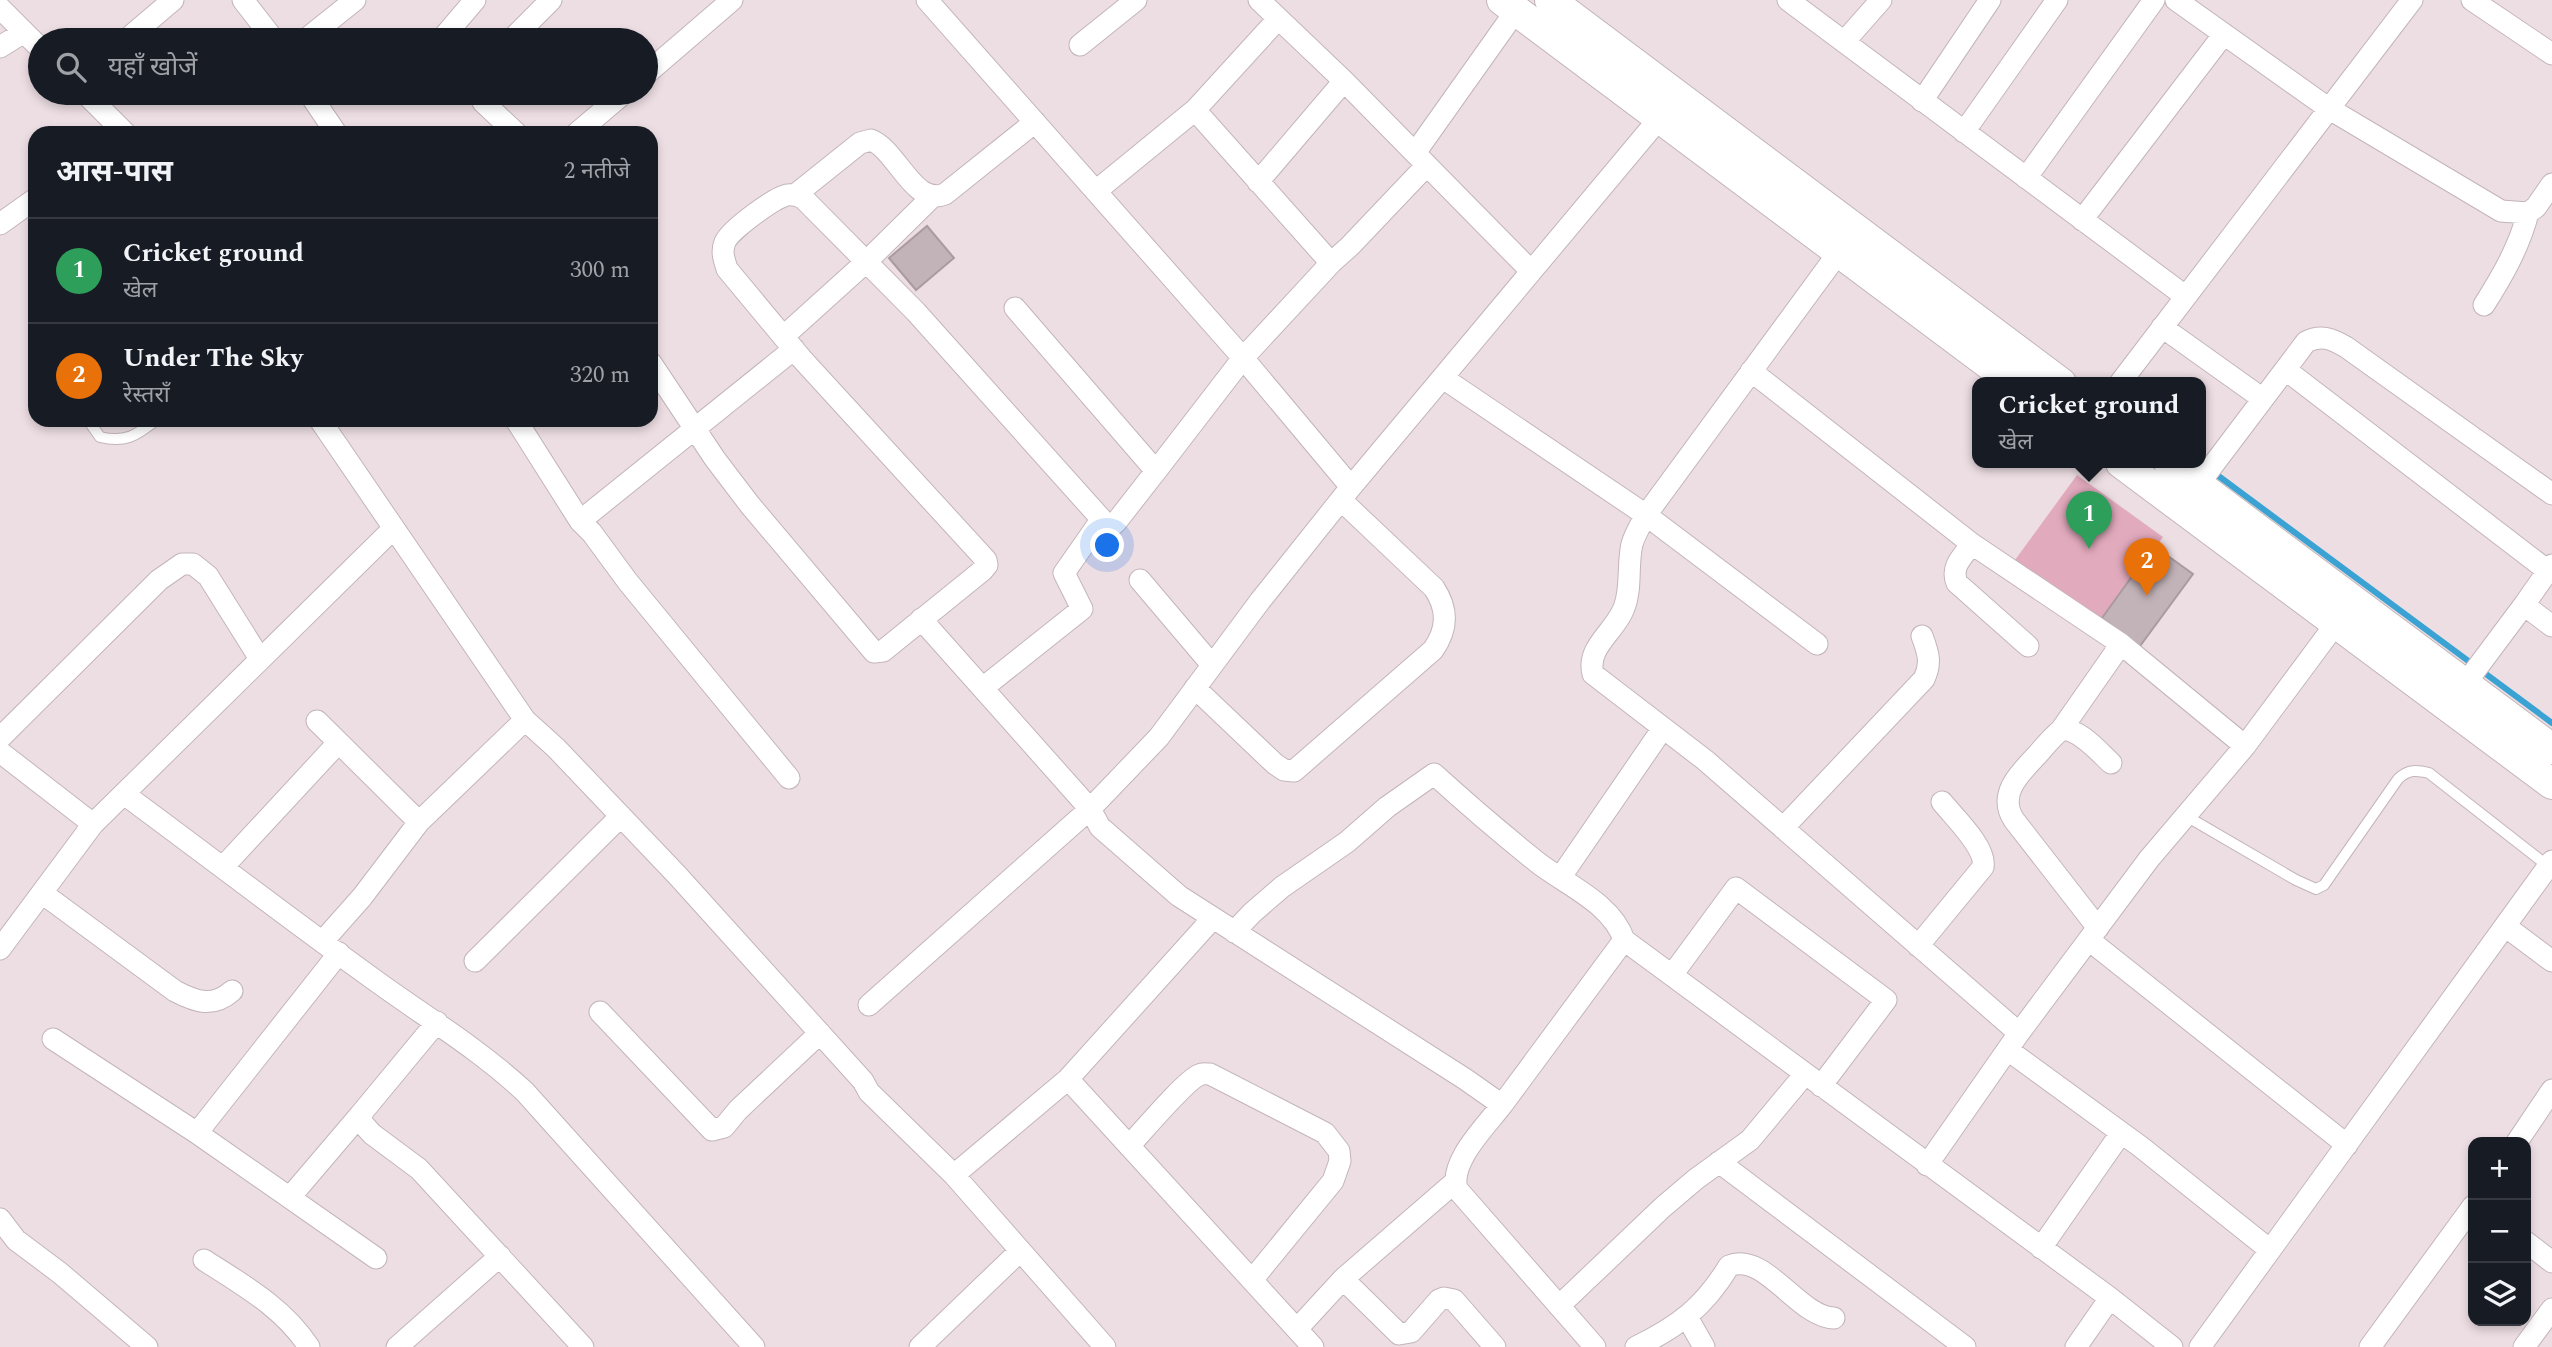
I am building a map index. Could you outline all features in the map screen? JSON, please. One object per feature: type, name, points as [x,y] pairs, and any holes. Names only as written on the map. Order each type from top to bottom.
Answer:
[{"type":"street","points":[[140,28],[173,0]]},
{"type":"street","points":[[243,0],[265,28]]},
{"type":"street","points":[[320,28],[355,0]]},
{"type":"street","points":[[451,28],[475,0]]},
{"type":"street","points":[[523,28],[551,0]]},
{"type":"street","points":[[658,64],[732,0]]},
{"type":"street","points":[[1080,45],[1136,0]]},
{"type":"street","points":[[1259,0],[1344,81],[1531,271]]},
{"type":"street","points":[[1550,0],[1669,107],[1839,252],[2006,377]]},
{"type":"street","points":[[1788,0],[2185,296]]},
{"type":"street","points":[[1844,42],[1881,0]]},
{"type":"street","points":[[1922,101],[1990,0]]},
{"type":"street","points":[[1964,132],[2057,0]]},
{"type":"street","points":[[2026,178],[2154,0]]},
{"type":"street","points":[[2176,0],[2328,108],[2501,211],[2528,213]]},
{"type":"street","points":[[2124,377],[2413,0]]},
{"type":"street","points":[[2472,0],[2552,54]]},
{"type":"street","points":[[931,1],[1243,358],[1346,494],[1443,601],[1445,621],[1442,638],[1433,650],[1294,771],[1284,770],[1275,764],[1195,688]]},
{"type":"street","points":[[658,374],[750,505],[871,650],[883,651],[983,570],[986,560],[789,343],[727,269],[722,255],[726,240],[735,230],[787,195],[803,198],[916,312],[1101,520],[1114,524],[1243,358],[1350,246],[1421,159],[1509,6],[1669,107],[2052,377]]},
{"type":"street","points":[[0,8],[28,36]]},
{"type":"street","points":[[1096,191],[1195,110],[1278,19]]},
{"type":"street","points":[[0,47],[24,32]]},
{"type":"street","points":[[2082,220],[2224,34]]},
{"type":"street","points":[[1258,182],[1344,81]]},
{"type":"street","points":[[97,105],[118,126]]},
{"type":"street","points":[[317,105],[331,126]]},
{"type":"street","points":[[486,105],[509,126]]},
{"type":"street","points":[[585,126],[610,105]]},
{"type":"street","points":[[869,1005],[1090,809],[1159,737],[1212,664],[1346,494],[1669,107]]},
{"type":"street","points":[[1195,110],[1331,263]]},
{"type":"street","points":[[580,521],[694,428],[789,343],[932,197],[945,194],[1035,122]]},
{"type":"street","points":[[795,195],[860,143],[871,140],[882,146],[917,188],[932,197]]},
{"type":"street","points":[[2484,305],[2510,263],[2522,236],[2528,213],[2536,207],[2552,184]]},
{"type":"street","points":[[0,224],[28,204]]},
{"type":"street","points":[[1839,252],[1646,515],[1632,545],[1628,592],[1623,611],[1595,651],[1591,665],[1593,674],[1705,760],[1918,946],[2014,1042],[2121,1133],[2270,1251]]},
{"type":"street","points":[[1014,308],[1156,471]]},
{"type":"street","points":[[2162,327],[2263,399]]},
{"type":"street","points":[[2198,485],[2306,342],[2327,337],[2337,341],[2552,494]]},
{"type":"street","points":[[2286,370],[2550,568],[2465,684]]},
{"type":"street","points":[[1751,371],[1972,544],[2121,644],[2245,746]]},
{"type":"street","points":[[1443,378],[1646,515],[1817,644]]},
{"type":"street","points":[[325,427],[525,720],[556,748],[621,816],[820,1033],[863,1081],[869,1092],[954,1175],[1105,1347]]},
{"type":"street","points":[[520,427],[580,521],[789,778]]},
{"type":"street","points":[[2128,468],[2344,612],[2465,684],[2552,749]]},
{"type":"street","points":[[2176,468],[2552,784]]},
{"type":"street","points":[[984,687],[1082,609],[1064,573],[1101,520]]},
{"type":"street","points":[[0,949],[93,824],[393,529]]},
{"type":"street","points":[[1972,544],[1956,567],[1954,573],[1957,583],[2028,646]]},
{"type":"street","points":[[0,738],[159,580],[182,564],[193,564],[208,576],[260,659]]},
{"type":"street","points":[[1140,580],[1212,664]]},
{"type":"street","points":[[2524,605],[2552,626]]},
{"type":"street","points":[[1927,1165],[2149,859],[2245,746],[2344,612]]},
{"type":"street","points":[[921,619],[1090,809],[1100,827],[1179,896],[1502,1105]]},
{"type":"street","points":[[1783,828],[1924,679],[1929,655],[1922,636]]},
{"type":"street","points":[[2121,644],[2061,730],[2011,786],[2007,805],[2014,820],[2093,934],[2347,1145]]},
{"type":"street","points":[[197,1133],[331,947],[362,897],[419,822],[525,720]]},
{"type":"street","points":[[317,721],[419,822]]},
{"type":"street","points":[[1560,878],[1663,728]]},
{"type":"street","points":[[2061,730],[2075,733],[2111,763]]},
{"type":"street","points":[[223,867],[338,743]]},
{"type":"street","points":[[0,752],[93,824]]},
{"type":"street","points":[[1234,932],[1282,887],[1347,842],[1387,807],[1434,774],[1529,855],[1601,908],[1620,926],[1624,940],[2110,1298],[2167,1346]]},
{"type":"street","points":[[124,794],[508,1075],[754,1347]]},
{"type":"street","points":[[1918,946],[1983,867],[1984,861],[1976,843],[1942,802]]},
{"type":"street","points":[[475,961],[621,816]]},
{"type":"street","points":[[2200,1347],[2550,864]]},
{"type":"street","points":[[1559,1306],[1663,1207],[1750,1140],[1813,1080],[1886,1000],[1736,888],[1672,975]]},
{"type":"street","points":[[42,893],[175,991],[190,999],[202,1003],[215,1002],[232,991]]},
{"type":"street","points":[[954,1175],[1068,1079],[1213,918]]},
{"type":"street","points":[[2505,926],[2552,961]]},
{"type":"street","points":[[1595,1347],[1461,1196],[1455,1182],[1457,1165],[1624,940]]},
{"type":"street","points":[[600,1012],[712,1130],[724,1126],[820,1033]]},
{"type":"street","points":[[291,1196],[437,1022]]},
{"type":"street","points":[[53,1039],[291,1196],[376,1258]]},
{"type":"street","points":[[1129,1146],[1186,1086],[1198,1075],[1204,1074],[1210,1074],[1285,1112],[1325,1133],[1334,1141],[1339,1150],[1340,1161],[1333,1181],[1252,1280]]},
{"type":"street","points":[[1068,1079],[1313,1347]]},
{"type":"street","points":[[2522,1137],[2545,1115],[2552,1090]]},
{"type":"street","points":[[360,1115],[363,1124],[372,1134],[419,1169],[583,1347]]},
{"type":"street","points":[[2041,1248],[2121,1133]]},
{"type":"street","points":[[1719,1162],[1965,1347]]},
{"type":"street","points":[[1297,1329],[1343,1279],[1455,1182]]},
{"type":"street","points":[[2370,1347],[2468,1213]]},
{"type":"street","points":[[0,1219],[16,1240],[60,1273],[147,1347]]},
{"type":"street","points":[[2531,1246],[2552,1262]]},
{"type":"street","points":[[920,1347],[1020,1251]]},
{"type":"street","points":[[397,1347],[500,1256]]},
{"type":"street","points":[[204,1260],[258,1294],[292,1325],[309,1347]]},
{"type":"street","points":[[1636,1347],[1687,1317],[1708,1298],[1729,1266],[1743,1264],[1760,1271],[1814,1312],[1825,1318],[1834,1318]]},
{"type":"street","points":[[1343,1279],[1399,1334],[1411,1332],[1439,1300],[1448,1298],[1454,1300],[1495,1347]]},
{"type":"street","points":[[2076,1347],[2110,1298]]},
{"type":"street","points":[[2524,1347],[2552,1309]]},
{"type":"street","points":[[1687,1317],[1704,1347]]},
{"type":"lane","points":[[93,427],[100,437],[113,440],[128,440],[147,427]]},
{"type":"lane","points":[[2186,816],[2316,889],[2324,886],[2398,779],[2410,771],[2419,771],[2429,773],[2550,864]]},
{"type":"shaded area","points":[[2077,475],[2163,537],[2100,622],[2015,560]]},
{"type":"building","points":[[927,226],[954,258],[916,290],[889,258]]},
{"type":"building","points":[[2154,546],[2193,574],[2140,646],[2102,618]]},
{"type":"waterway","points":[[2206,467],[2552,723]]},
{"type":"place","name":"Cricket ground","points":[[2089,549]]},
{"type":"place","name":"Under The Sky","points":[[2147,596]]}]
